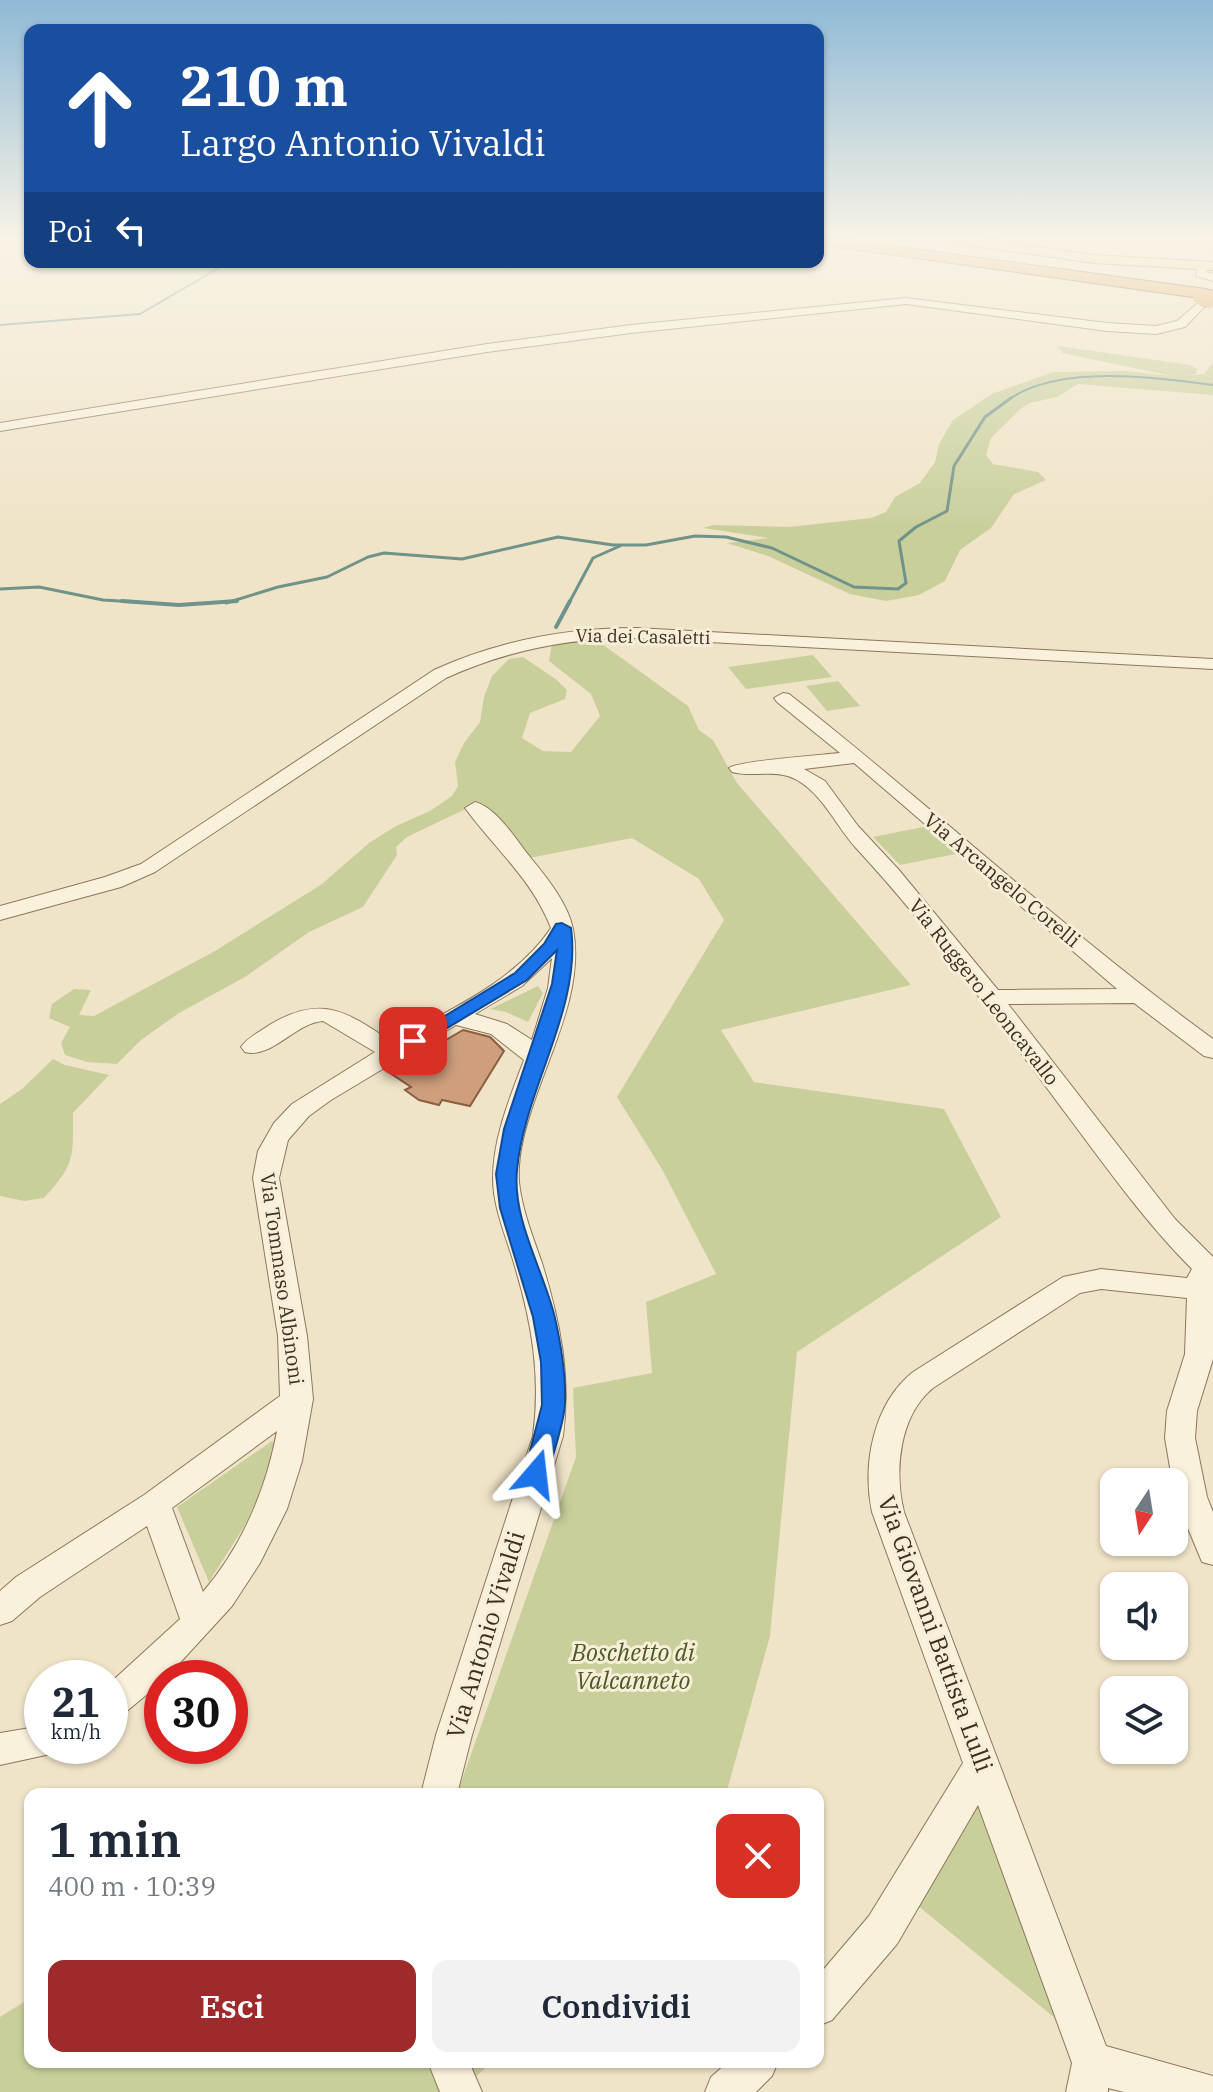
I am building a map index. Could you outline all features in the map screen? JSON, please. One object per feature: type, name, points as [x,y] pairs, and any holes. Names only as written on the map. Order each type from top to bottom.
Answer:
[{"type":"street","points":[[0,427],[487,348],[596,334]]},
{"type":"street","name":"Via dei Casaletti","points":[[0,913],[138,873],[440,674],[479,658],[565,636],[636,633],[1213,664]]},
{"type":"street","name":"Via Arcangelo Corelli","points":[[783,698],[860,759],[1139,996],[1213,1051]]},
{"type":"street","points":[[777,767],[850,757],[860,759]]},
{"type":"street","name":"Via Ruggero Leoncavallo","points":[[739,768],[777,767],[801,774],[818,785],[991,997],[1205,1276]]},
{"type":"street","points":[[475,808],[513,851],[555,910],[562,928]]},
{"type":"street","name":"Via Tommaso Albinoni","points":[[128,1688],[163,1657],[238,1571],[271,1513],[287,1465],[298,1399],[291,1318],[266,1185],[268,1158],[278,1135],[301,1109],[521,976],[550,947],[562,928]]},
{"type":"street","name":"Via Antonio Vivaldi","points":[[441,1788],[454,1735],[545,1446],[553,1405],[552,1362],[544,1317],[506,1185],[512,1134],[561,984],[566,954],[562,928]]},
{"type":"street","points":[[991,997],[1139,996]]},
{"type":"street","points":[[253,1047],[295,1018],[318,1012],[340,1019],[392,1053]]},
{"type":"street","points":[[454,1018],[503,1029],[535,1057]]},
{"type":"street","points":[[1205,1276],[1201,1344],[1205,1367],[1182,1411],[1180,1451],[1194,1507],[1213,1552]]},
{"type":"street","name":"Via Giovanni Battista Lulli","points":[[1090,2078],[982,1765],[884,1499],[881,1479],[904,1398],[923,1380],[1078,1282],[1205,1276]]},
{"type":"street","name":"Via Tommaso Albinoni","points":[[0,1611],[36,1581],[155,1504],[298,1399]]},
{"type":"street","points":[[155,1504],[197,1620]]},
{"type":"street","points":[[0,1749],[24,1747]]},
{"type":"street","points":[[824,1999],[883,1930],[982,1765]]},
{"type":"street","points":[[451,2068],[461,2092]]},
{"type":"street","points":[[726,2092],[752,2068]]},
{"type":"street","points":[[1090,2078],[1201,2092]]},
{"type":"green space","points":[[1058,346],[1190,365],[1197,369],[1196,374],[1185,376],[1204,374],[1213,362],[1213,395],[1078,384],[1057,397],[1030,403],[1020,409],[991,438],[986,455],[993,464],[1038,472],[1046,480],[1014,494],[991,528],[960,550],[945,581],[919,595],[886,601],[850,594],[768,556],[727,543],[769,538],[703,528],[713,525],[789,527],[871,518],[886,512],[895,497],[920,483],[935,462],[939,444],[953,420],[992,394],[1053,372],[1125,371],[1172,376],[1062,353]]},
{"type":"green space","name":"Boschetto di Valcanneto","points":[[595,639],[688,706],[699,730],[713,740],[737,783],[911,985],[721,1030],[754,1082],[944,1109],[1001,1217],[797,1352],[770,1636],[728,1788],[459,1788],[576,1457],[573,1388],[652,1373],[646,1302],[716,1274],[663,1171],[617,1097],[724,920],[699,879],[632,838],[529,858],[472,806],[407,837],[396,847],[397,855],[363,907],[309,932],[245,977],[179,1013],[141,1040],[117,1064],[87,1062],[65,1055],[61,1043],[70,1027],[49,1018],[52,1004],[74,989],[91,990],[79,1015],[94,1016],[215,951],[322,884],[369,843],[452,796],[458,786],[455,762],[464,743],[480,722],[484,697],[492,676],[509,659],[523,657],[567,690],[565,699],[530,713],[522,738],[543,751],[571,752],[600,716],[591,694],[549,661],[552,643]]},
{"type":"green space","points":[[813,655],[832,677],[746,689],[728,667]]},
{"type":"green space","points":[[838,681],[860,706],[827,711],[806,686]]},
{"type":"green space","points":[[928,826],[956,854],[900,865],[873,837]]},
{"type":"green space","points":[[538,986],[543,993],[528,1022],[490,1009]]},
{"type":"green space","points":[[53,1059],[65,1065],[109,1075],[73,1113],[70,1160],[62,1177],[44,1198],[24,1201],[0,1196],[0,1104],[22,1089]]},
{"type":"green space","points":[[272,1441],[277,1447],[252,1514],[209,1582],[177,1507]]},
{"type":"green space","points":[[981,1792],[1072,2032],[917,1905]]},
{"type":"green space","points":[[24,2002],[24,2068],[485,2068],[459,2092],[0,2092],[0,2017]]},
{"type":"building","points":[[463,1030],[490,1037],[504,1051],[470,1106],[442,1100],[439,1105],[419,1100],[405,1090],[411,1087],[390,1073]]},
{"type":"waterway","points":[[1009,400],[1053,381],[1080,377],[1136,377],[1213,385]]},
{"type":"waterway","points":[[231,601],[278,587],[327,577],[368,557],[384,553],[462,559],[558,537],[613,545],[646,545],[695,536],[726,537],[772,548],[854,587],[898,589],[906,583],[899,541],[916,527],[947,511],[954,466],[985,417],[1009,400]]},
{"type":"waterway","points":[[569,603],[593,558],[620,546]]},
{"type":"waterway","points":[[0,589],[39,587],[103,600],[140,602]]},
{"type":"waterway","points":[[122,601],[140,602]]},
{"type":"waterway","points":[[140,602],[179,605],[231,601]]},
{"type":"waterway","points":[[226,603],[231,601]]},
{"type":"waterway","points":[[231,601],[237,601]]},
{"type":"waterway","points":[[556,627],[570,601]]},
{"type":"waterway","points":[[140,602],[152,603]]},
{"type":"route","points":[[413,1041],[521,976],[550,947],[562,928],[566,954],[561,984],[513,1129],[506,1174],[510,1208],[544,1317],[554,1380],[548,1436],[536,1474]]}]
